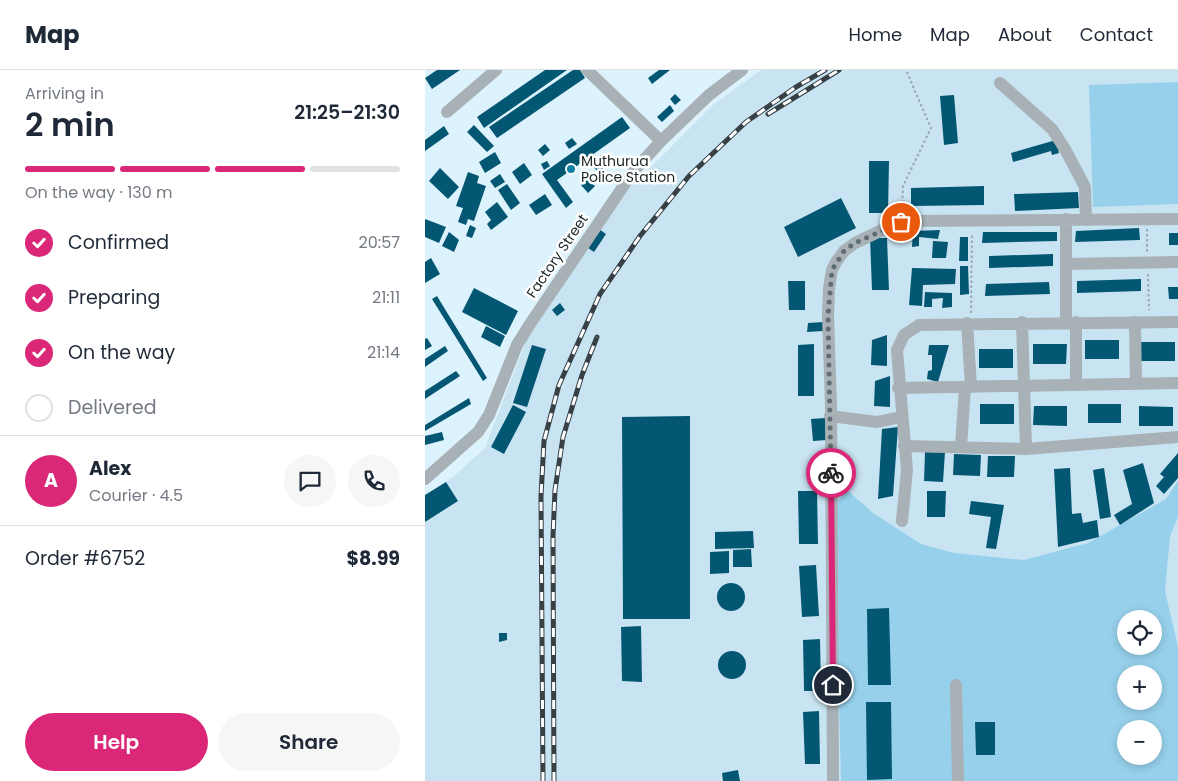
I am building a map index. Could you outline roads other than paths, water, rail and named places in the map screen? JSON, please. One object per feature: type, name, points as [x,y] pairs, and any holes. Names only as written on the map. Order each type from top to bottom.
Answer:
[{"type":"street","points":[[447,112],[496,70]]},
{"type":"street","points":[[587,70],[661,141]]},
{"type":"street","name":"Factory Street","points":[[425,479],[478,432],[489,416],[517,345],[633,172],[661,141],[709,95],[742,70]]},
{"type":"street","points":[[1000,83],[1052,129],[1065,148],[1085,187],[1086,220]]},
{"type":"street","points":[[833,781],[831,416],[828,316],[832,270],[844,251],[855,243],[901,222],[973,219],[1178,219]]},
{"type":"street","points":[[1066,219],[1066,264],[1076,385]]},
{"type":"street","points":[[1066,264],[1178,262]]},
{"type":"street","points":[[1022,322],[1026,448]]},
{"type":"street","points":[[1135,322],[1136,384]]},
{"type":"street","points":[[902,521],[907,470],[898,388],[897,350],[904,335],[910,329],[919,325],[969,323],[1178,322]]},
{"type":"street","points":[[961,447],[968,387],[969,323]]},
{"type":"street","points":[[898,388],[1178,383]]},
{"type":"street","points":[[831,416],[877,422],[901,417]]},
{"type":"street","points":[[904,446],[1026,448],[1178,437]]},
{"type":"street","points":[[957,684],[958,781]]},
{"type":"railway","points":[[543,781],[541,496],[544,441],[559,385],[600,294],[640,236],[689,176],[746,122],[796,87],[825,70]]},
{"type":"railway","points":[[768,114],[839,70]]},
{"type":"railway","points":[[554,781],[553,536],[555,490],[563,437],[582,375],[597,337]]},
{"type":"place","name":"Muthurua Police Station","points":[[571,169]]}]
